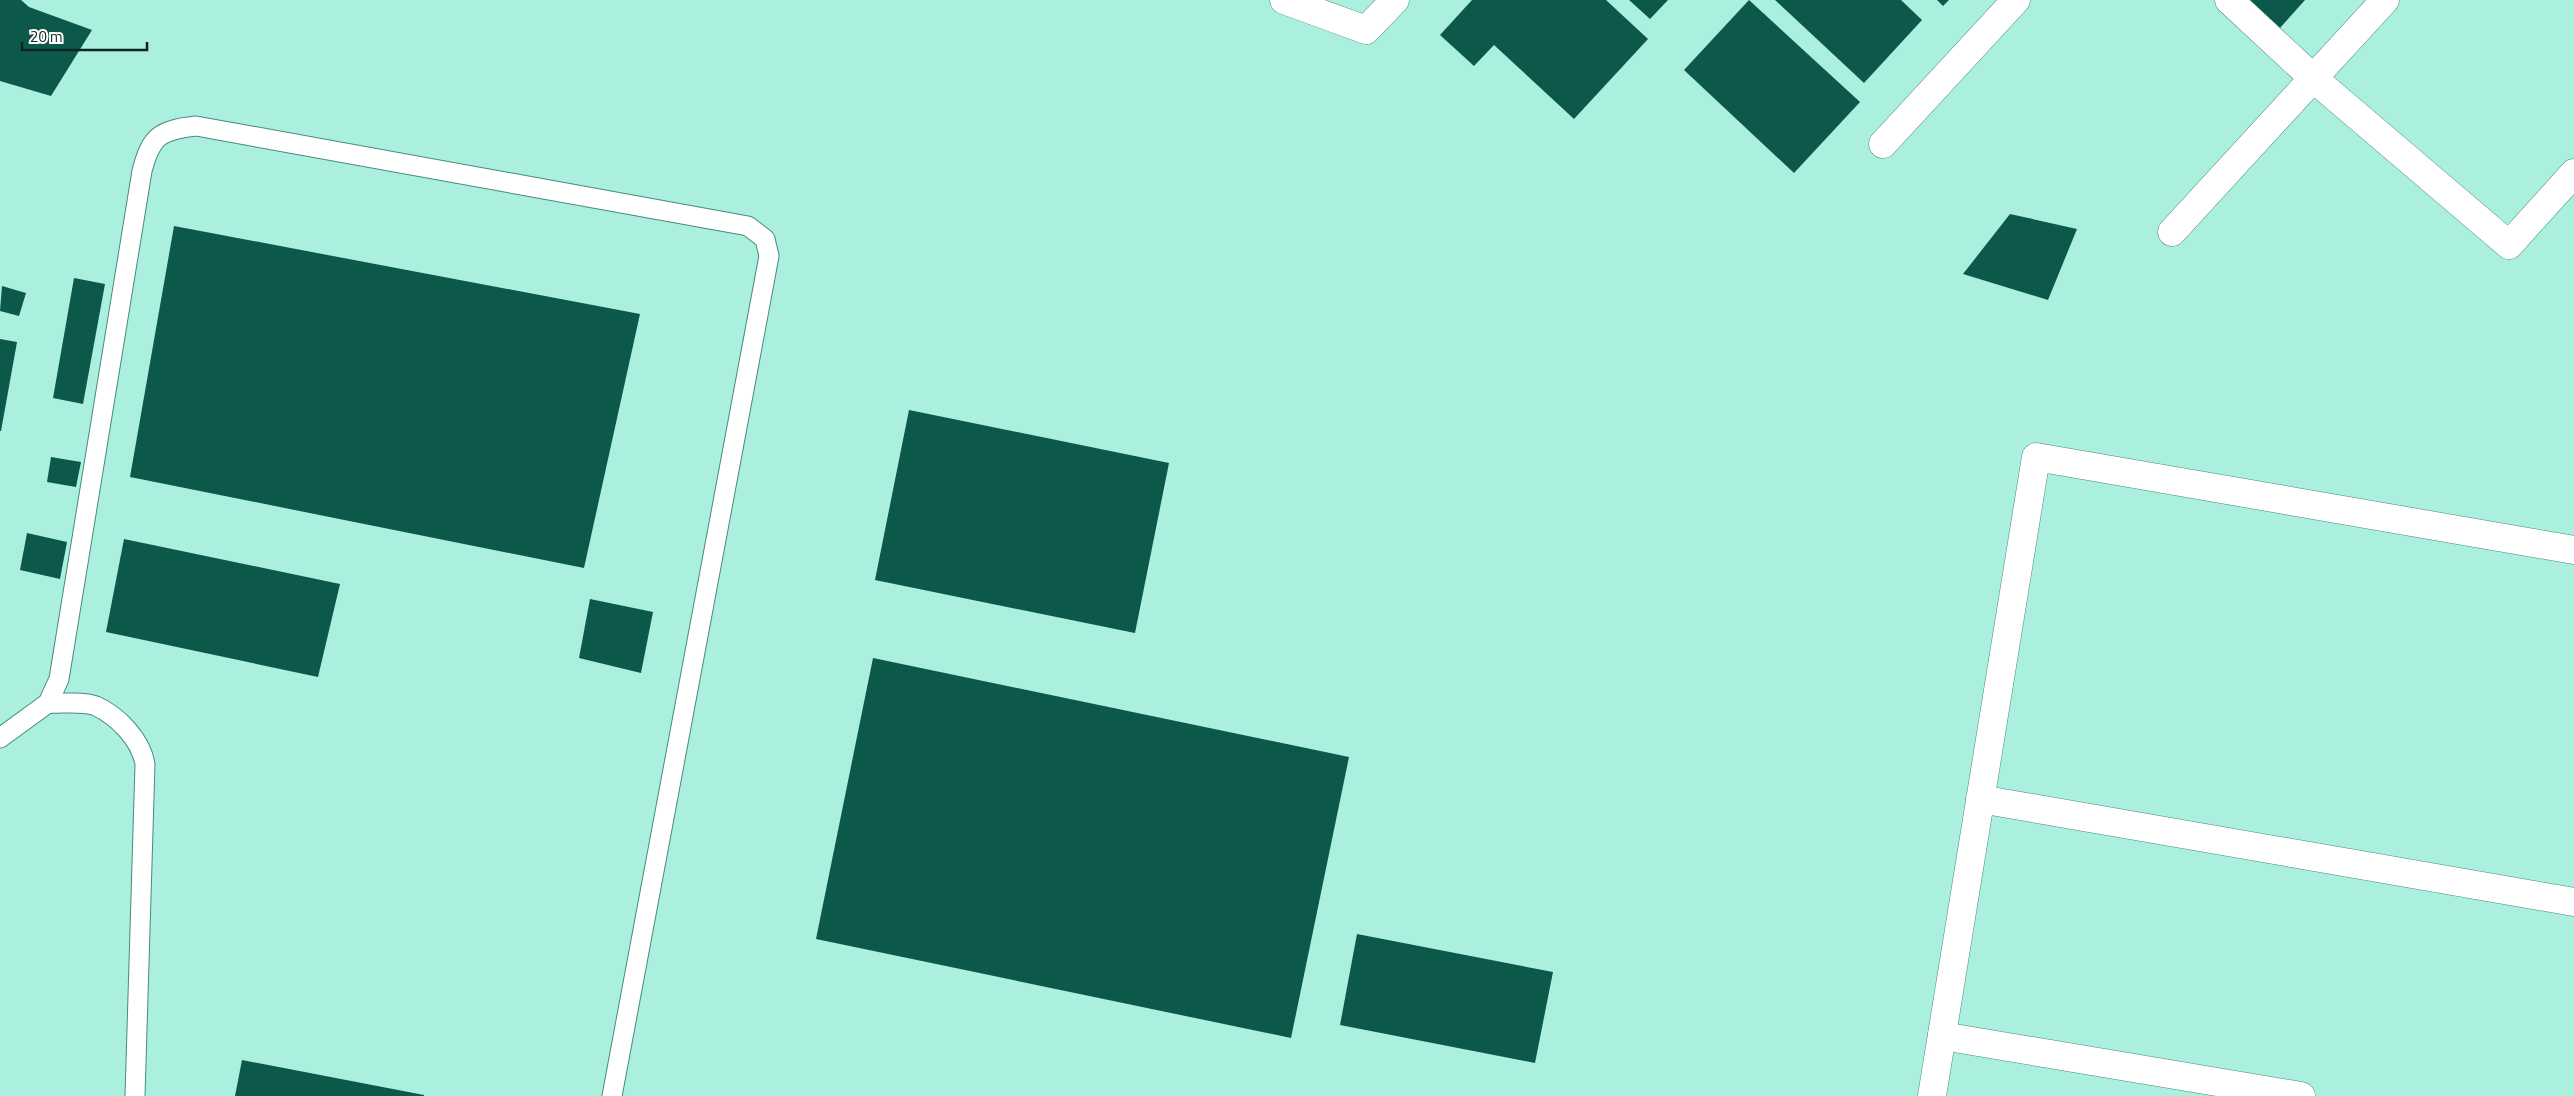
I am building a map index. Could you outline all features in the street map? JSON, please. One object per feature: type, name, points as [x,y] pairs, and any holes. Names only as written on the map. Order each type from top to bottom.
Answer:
[{"type":"street","points":[[1284,0],[1366,30],[1395,0]]},
{"type":"street","points":[[1883,144],[2016,0]]},
{"type":"street","points":[[2230,0],[2313,78],[2509,245],[2574,173]]},
{"type":"street","points":[[2172,232],[2385,0]]},
{"type":"street","points":[[1932,1096],[2036,457],[2574,550]]},
{"type":"street","points":[[1980,799],[2574,902]]},
{"type":"street","points":[[1942,1036],[2301,1096]]},
{"type":"lane","points":[[0,738],[48,703],[59,679],[142,171],[148,149],[159,136],[177,128],[196,126],[748,226],[766,239],[769,256],[612,1096]]},
{"type":"lane","points":[[48,703],[94,706],[120,722],[143,752],[145,764],[135,1096]]},
{"type":"building","points":[[0,0],[21,0],[29,7],[92,30],[51,96],[0,81]]},
{"type":"building","points":[[1472,0],[1606,0],[1648,39],[1574,119],[1494,45],[1474,66],[1440,35]]},
{"type":"building","points":[[1629,0],[1668,0],[1650,19]]},
{"type":"building","points":[[1749,0],[1860,102],[1794,173],[1684,70]]},
{"type":"building","points":[[1775,0],[1901,0],[1922,20],[1864,83]]},
{"type":"building","points":[[1937,0],[1949,0],[1943,6]]},
{"type":"building","points":[[2249,0],[2305,0],[2280,28]]},
{"type":"building","points":[[2010,214],[2077,229],[2048,300],[1963,274]]},
{"type":"building","points":[[174,226],[640,314],[584,568],[130,477]]},
{"type":"building","points":[[74,278],[105,284],[83,404],[53,398]]},
{"type":"building","points":[[2,286],[26,293],[19,316],[0,311]]},
{"type":"building","points":[[0,339],[17,342],[1,431],[0,431]]},
{"type":"building","points":[[909,410],[1169,463],[1135,633],[875,580]]},
{"type":"building","points":[[51,457],[81,462],[76,487],[47,482]]},
{"type":"building","points":[[27,533],[67,542],[60,579],[20,570]]},
{"type":"building","points":[[124,539],[340,584],[318,677],[106,632]]},
{"type":"building","points":[[590,599],[653,612],[641,673],[579,658]]},
{"type":"building","points":[[873,658],[1349,757],[1291,1038],[816,939]]},
{"type":"building","points":[[1357,934],[1553,972],[1535,1063],[1340,1025]]},
{"type":"building","points":[[242,1060],[424,1095],[424,1096],[235,1096]]}]
